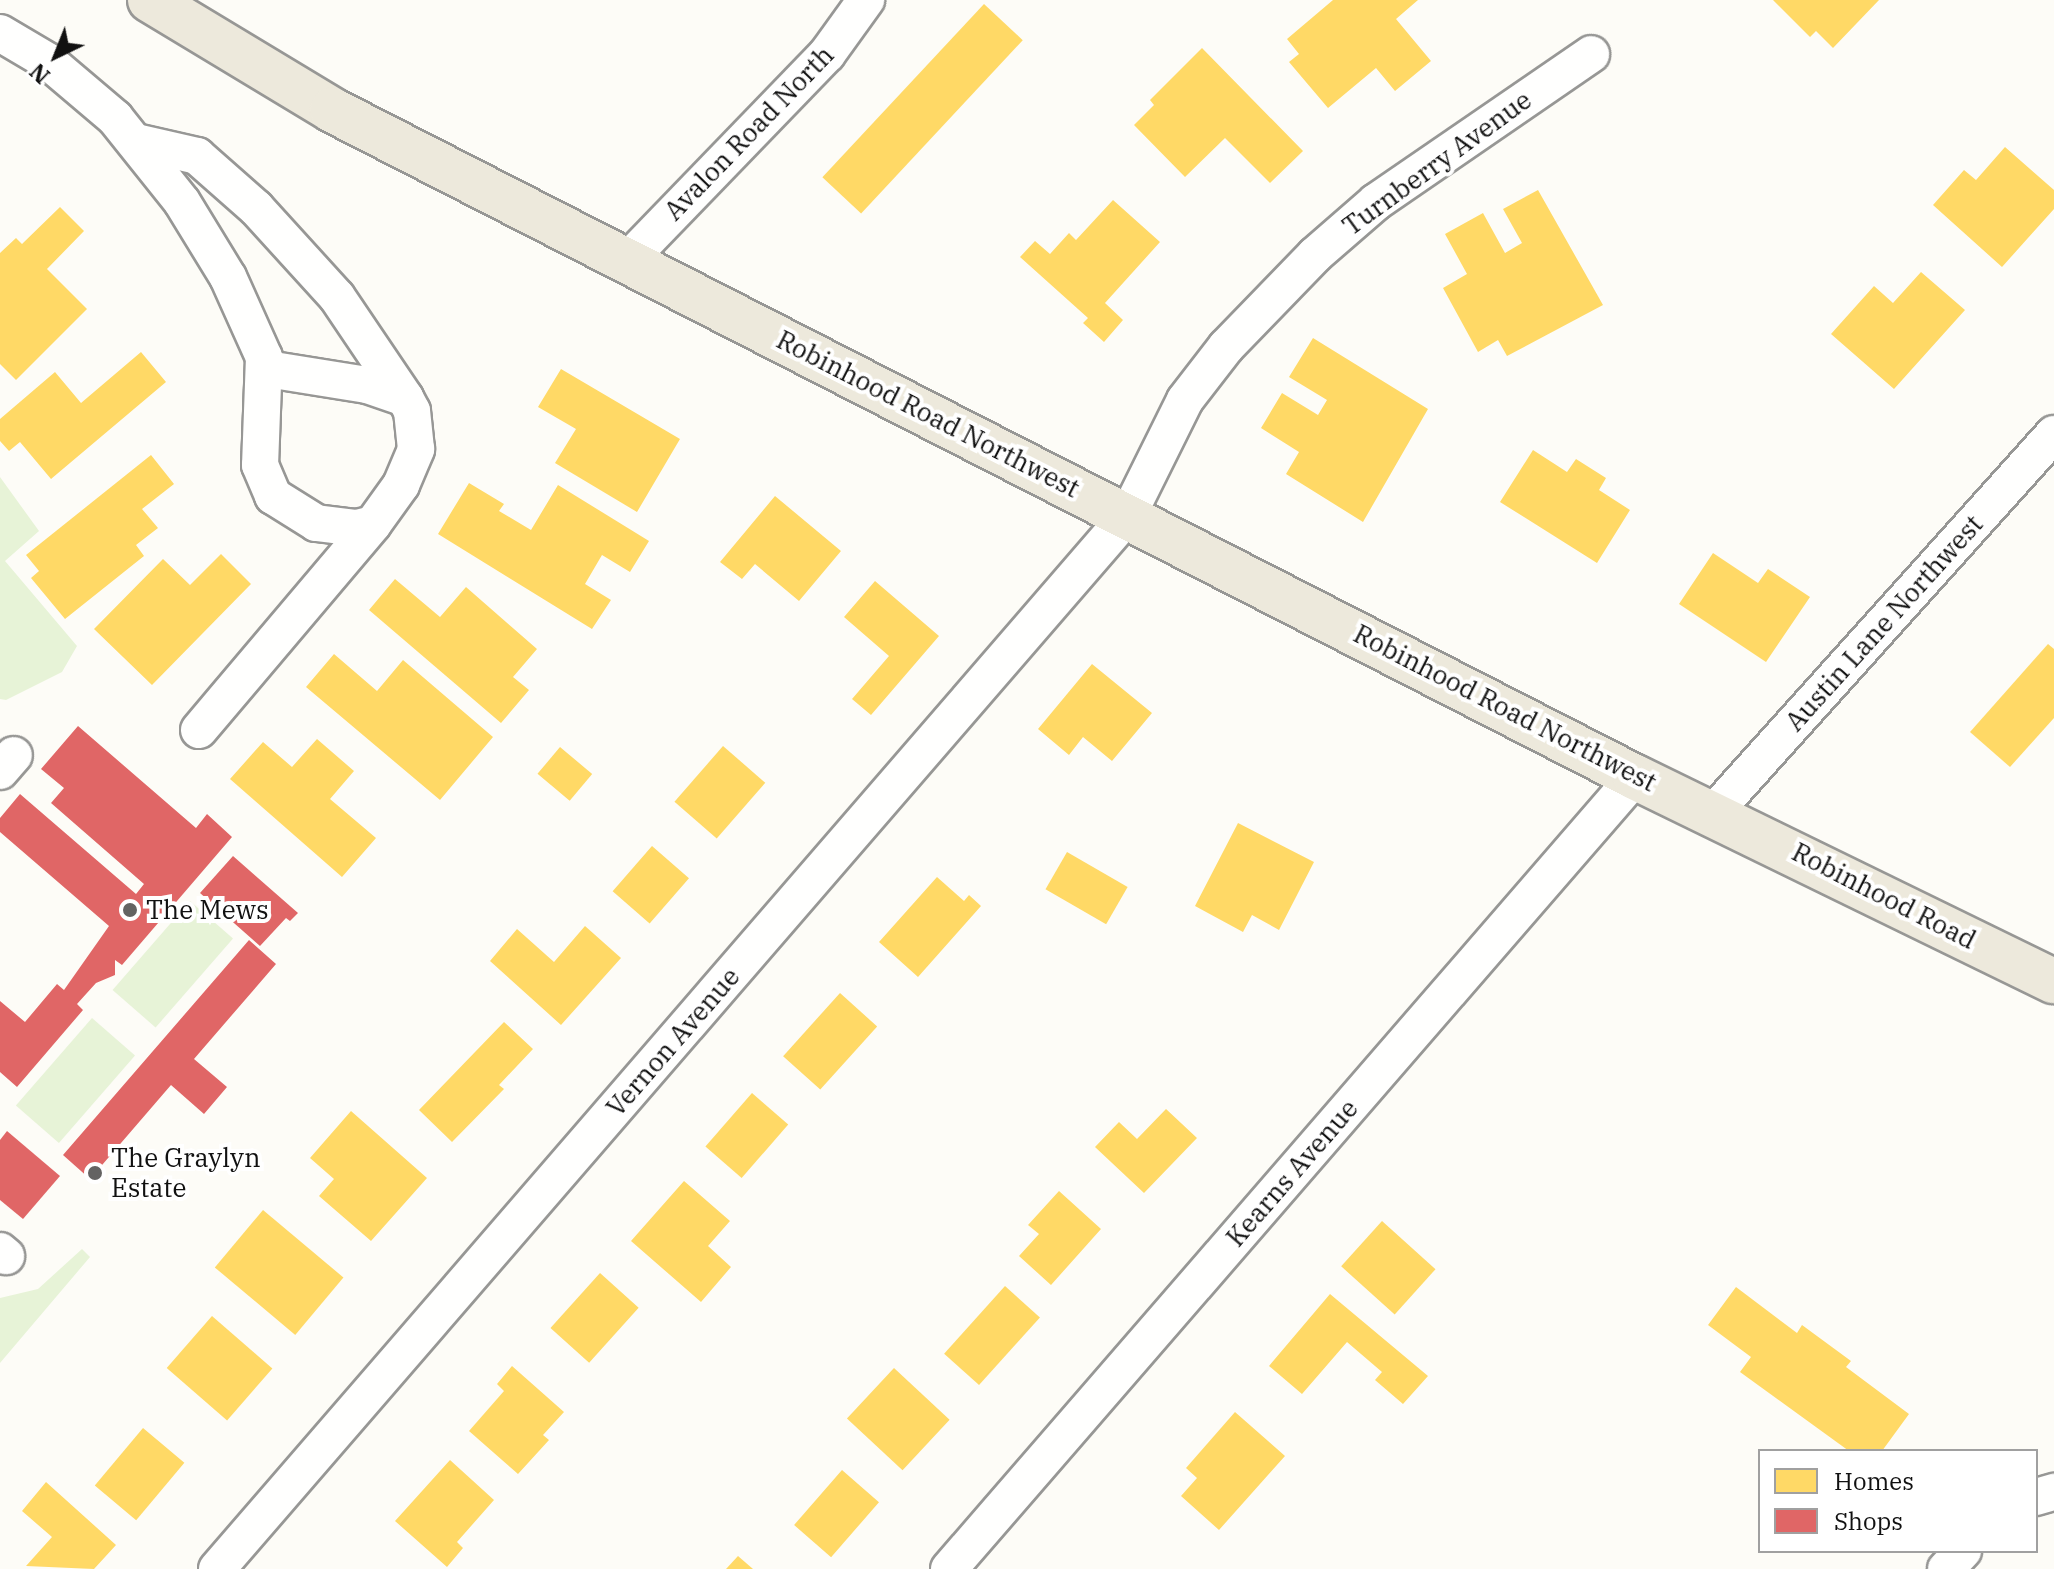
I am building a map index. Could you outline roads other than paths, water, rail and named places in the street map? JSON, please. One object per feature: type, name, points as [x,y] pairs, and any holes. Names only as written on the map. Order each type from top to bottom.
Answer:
[{"type":"main road","name":"Robinhood Road Northwest","points":[[150,0],[332,110],[1635,777],[1715,811]]},
{"type":"main road","name":"Robinhood Road","points":[[1715,811],[2054,981]]},
{"type":"street","name":"Avalon Road North","points":[[626,262],[827,54],[866,0]]},
{"type":"street","points":[[0,33],[49,62],[136,142],[182,202],[228,277],[258,337],[267,369],[260,465],[273,496],[316,523],[357,528],[373,524]]},
{"type":"street","name":"Turnberry Avenue","points":[[1128,515],[1185,400],[1226,347],[1315,255],[1376,202],[1591,54]]},
{"type":"street","points":[[136,142],[197,156],[256,208],[337,297],[412,411],[416,449],[401,485],[373,524],[199,730]]},
{"type":"street","points":[[267,369],[367,385],[405,398]]},
{"type":"street","name":"Austin Lane Northwest","points":[[1715,811],[2054,434]]},
{"type":"street","name":"Vernon Avenue","points":[[217,1569],[1128,515]]},
{"type":"street","name":"Kearns Avenue","points":[[949,1569],[1635,777]]},
{"type":"street","points":[[1946,1569],[1961,1553]]},
{"type":"place","name":"The Mews","points":[[130,910]]},
{"type":"place","name":"The Graylyn Estate","points":[[95,1173]]}]
